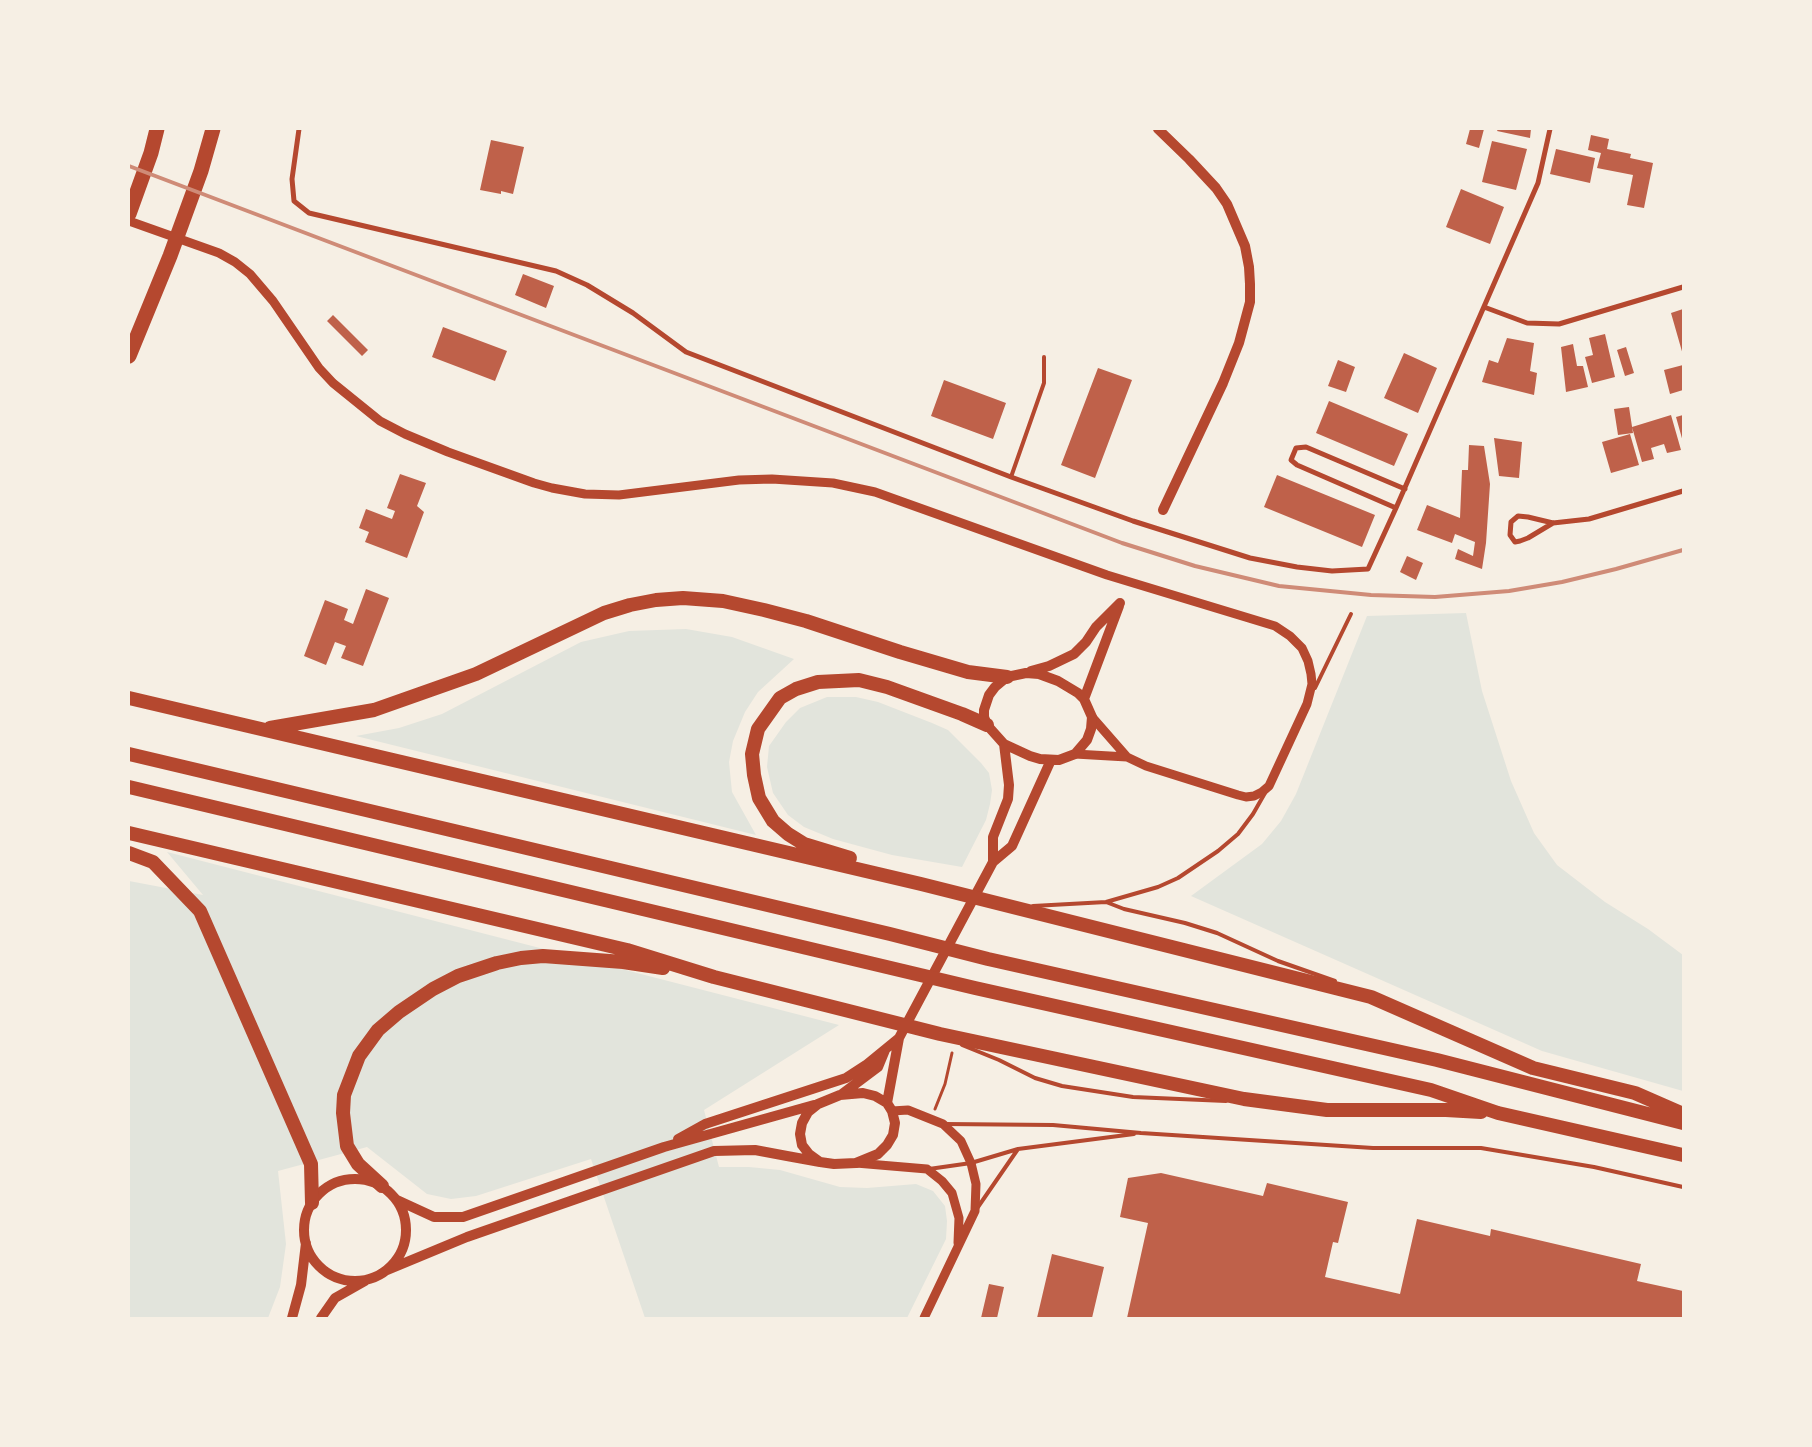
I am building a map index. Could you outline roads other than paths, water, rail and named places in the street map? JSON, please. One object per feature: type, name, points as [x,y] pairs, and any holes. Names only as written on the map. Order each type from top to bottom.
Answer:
[{"type":"highway","points":[[129,214],[151,153],[157,129]]},
{"type":"highway","points":[[129,356],[170,256],[201,171],[213,129]]},
{"type":"highway","points":[[264,729],[374,710],[476,674],[604,613],[656,600],[683,598],[723,601],[806,621],[968,672],[1007,676]]},
{"type":"highway","points":[[921,884],[896,872],[804,844],[788,834],[773,821],[759,798],[754,775],[752,754],[758,729],[780,698],[796,689],[818,682],[859,680],[887,687],[987,725]]},
{"type":"highway","points":[[129,698],[921,884],[1371,997],[1533,1068],[1635,1094],[1683,1114]]},
{"type":"highway","points":[[129,754],[890,934],[988,959],[1437,1060],[1683,1123]]},
{"type":"highway","points":[[129,787],[975,988],[1431,1090],[1498,1113],[1683,1155]]},
{"type":"highway","points":[[129,833],[627,950],[714,976],[940,1034],[1244,1099],[1327,1110],[1446,1110],[1498,1113]]},
{"type":"highway","points":[[129,853],[153,862],[200,911],[311,1164],[312,1203]]},
{"type":"highway","points":[[382,1186],[358,1164],[347,1146],[343,1113],[344,1096],[359,1056],[378,1030],[399,1012],[433,989],[458,976],[496,963],[543,956],[623,962],[714,976]]},
{"type":"main road","points":[[1158,129],[1189,159],[1227,204],[1245,246],[1250,284],[1250,302],[1240,342],[1223,383],[1163,510]]},
{"type":"main road","points":[[1026,673],[1039,674],[1058,681],[1078,693],[1084,699],[1092,717],[1091,729],[1087,740],[1075,754],[1067,758],[1051,760],[1030,756],[1004,744],[987,725],[984,710],[989,694],[1007,676],[1049,666],[1074,654],[1120,602],[1084,699]]},
{"type":"main road","points":[[993,862],[994,837],[1008,799],[1009,785],[1004,744]]},
{"type":"main road","points":[[321,1318],[335,1298],[367,1280],[467,1236],[714,1151],[755,1150],[820,1162],[844,1164],[856,1163],[878,1154],[893,1135],[895,1123],[890,1107],[899,1038],[993,862],[1012,846],[1051,760]]},
{"type":"main road","points":[[664,1147],[705,1124],[846,1078],[866,1065],[899,1038]]},
{"type":"main road","points":[[292,1318],[301,1285],[306,1242],[305,1222],[312,1203],[326,1188],[343,1180],[364,1179],[382,1186],[397,1200],[434,1217],[463,1217],[664,1147],[818,1104],[840,1095],[878,1067],[886,1047]]},
{"type":"main road","points":[[840,1095],[863,1093],[875,1096],[890,1107]]},
{"type":"main road","points":[[818,1104],[808,1112],[802,1123],[800,1134],[802,1145],[820,1162]]},
{"type":"main road","points":[[385,1272],[399,1257],[406,1238],[405,1218],[397,1200]]},
{"type":"main road","points":[[306,1242],[314,1261],[329,1274],[347,1281],[367,1280]]},
{"type":"street","points":[[299,129],[292,179],[294,201],[309,213],[556,271],[594,289],[686,352],[1011,477],[1142,524],[1250,558],[1297,567],[1332,571],[1368,569],[1405,489],[1538,183],[1550,129]]},
{"type":"street","points":[[129,221],[219,253],[235,262],[250,274],[274,301],[319,368],[333,383],[380,421],[405,434],[534,482],[552,488],[585,494],[619,495],[739,480],[772,479],[833,483],[875,492],[1107,575],[1275,626],[1296,641],[1302,648],[1308,662],[1312,684],[1307,704],[1269,786],[1254,796],[1238,795],[1146,766],[1127,757],[1075,754]]},
{"type":"street","points":[[1484,307],[1527,323],[1559,324],[1683,287]]},
{"type":"street","points":[[1396,508],[1297,465],[1291,460],[1296,448],[1306,447],[1405,489]]},
{"type":"street","points":[[1553,523],[1520,541],[1514,542],[1510,534],[1510,522],[1518,516],[1553,523],[1588,519],[1683,491]]},
{"type":"street","points":[[1092,717],[1127,757]]},
{"type":"street","points":[[890,1107],[908,1110],[943,1124],[961,1141],[971,1162],[976,1184],[975,1210],[924,1318]]},
{"type":"street","points":[[856,1163],[927,1169],[942,1181],[952,1194],[960,1218],[957,1249]]},
{"type":"lane","points":[[1011,477],[1044,383],[1044,357]]},
{"type":"lane","points":[[1307,704],[1351,614]]},
{"type":"lane","points":[[1015,907],[1106,902],[1178,878],[1218,851],[1238,834],[1269,786]]},
{"type":"lane","points":[[1106,902],[1124,909],[1185,923],[1217,933],[1278,961],[1343,984],[1371,997]]},
{"type":"lane","points":[[940,1034],[954,1042],[1000,1060],[1035,1078],[1080,1090],[1133,1097],[1290,1105]]},
{"type":"lane","points":[[943,1124],[1053,1125],[1141,1134],[1373,1148],[1481,1148],[1594,1167],[1683,1187]]},
{"type":"lane","points":[[927,1169],[971,1162],[1018,1149],[1141,1134]]},
{"type":"lane","points":[[975,1210],[1018,1149]]},
{"type":"railway","points":[[129,166],[1122,543],[1195,566],[1279,586],[1371,595],[1435,597],[1509,591],[1562,582],[1683,550]]}]
